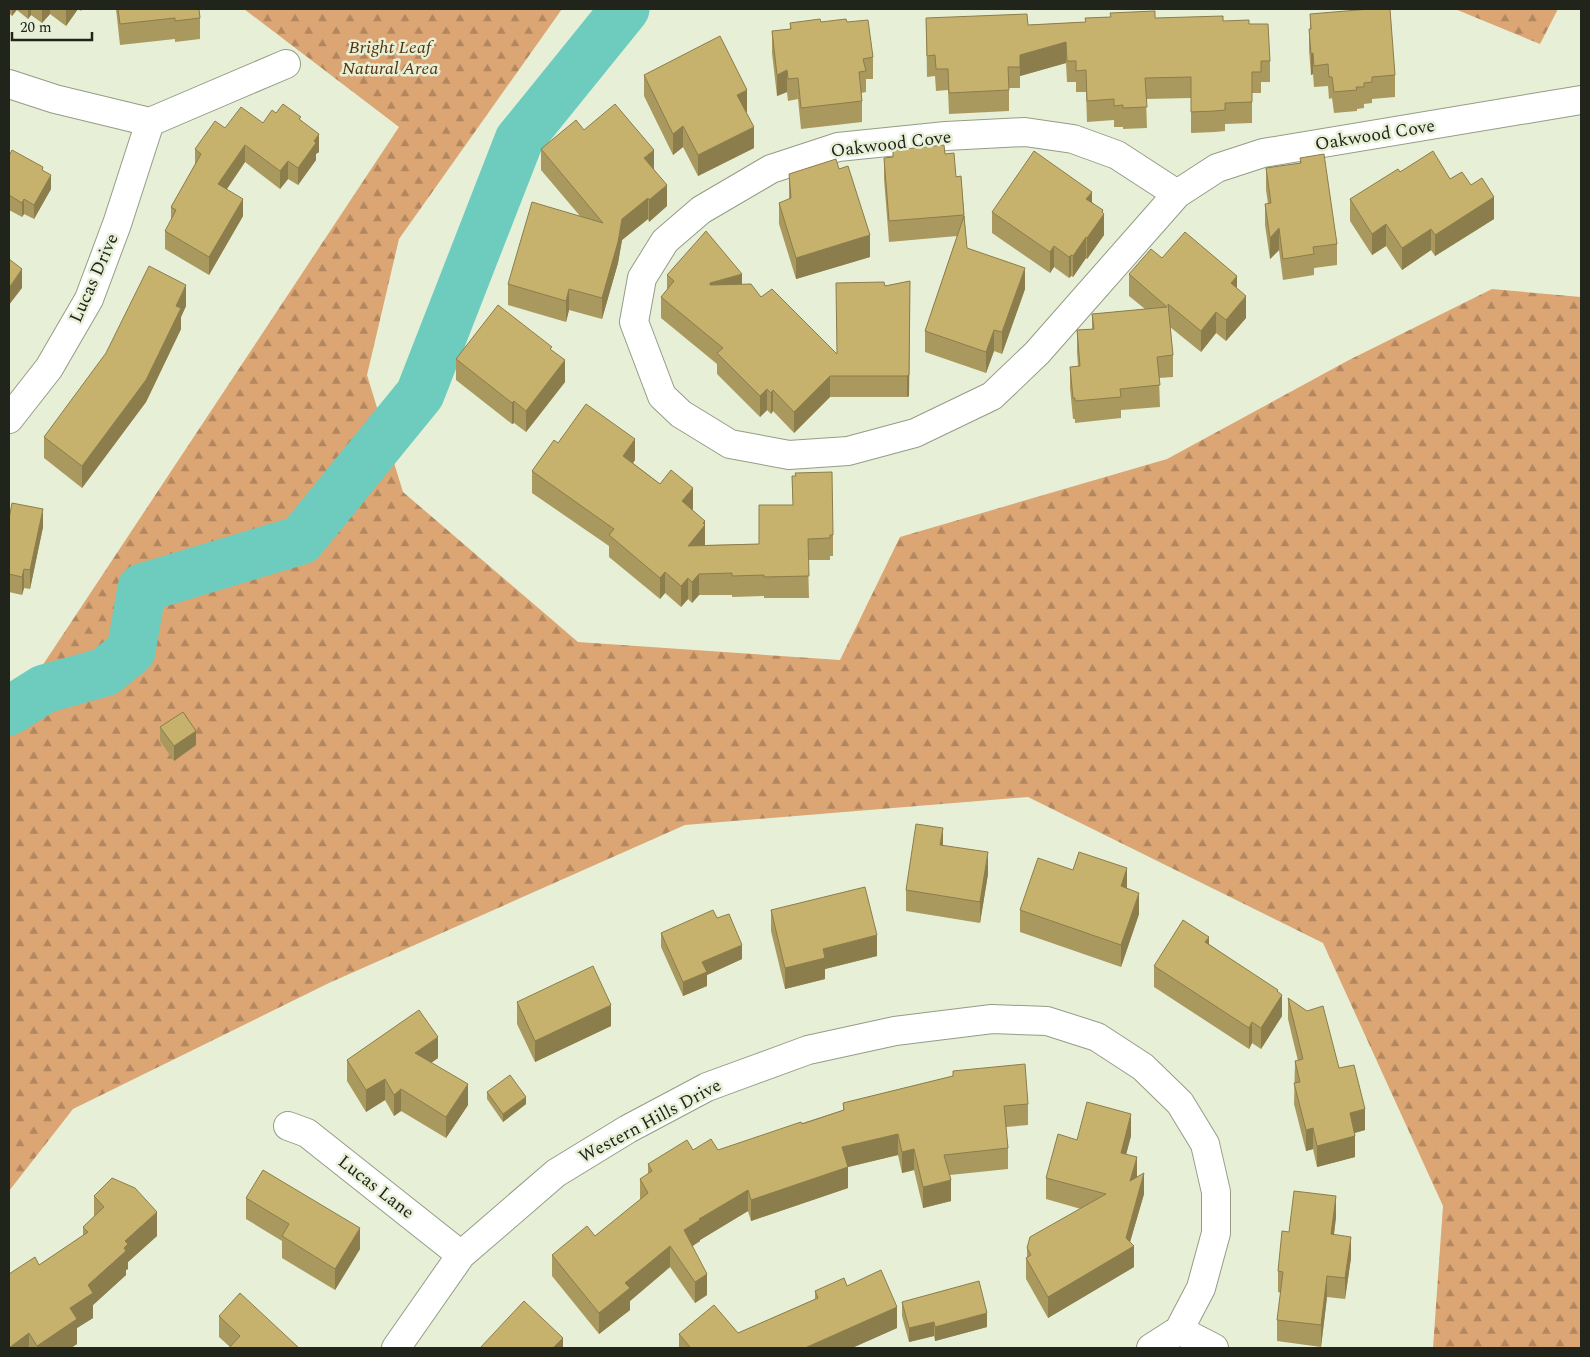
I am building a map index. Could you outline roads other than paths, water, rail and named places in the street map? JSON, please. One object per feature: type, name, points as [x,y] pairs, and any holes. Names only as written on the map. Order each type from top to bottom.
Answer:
[{"type":"street","points":[[9,84],[55,99],[150,122],[286,64]]},
{"type":"street","name":"Oakwood Cove","points":[[1177,194],[1117,155],[1073,139],[1025,132],[946,136],[838,147],[771,169],[701,210],[665,241],[642,278],[634,322],[662,396],[681,414],[730,444],[789,455],[848,451],[915,433],[992,396],[1037,353],[1177,194],[1217,168],[1263,153],[1581,100]]},
{"type":"street","name":"Lucas Drive","points":[[9,419],[49,368],[89,299],[117,224],[150,122]]},
{"type":"street","name":"Western Hills Drive","points":[[396,1348],[461,1255],[556,1173],[628,1129],[707,1087],[808,1050],[896,1031],[992,1019],[1047,1021],[1097,1037],[1143,1067],[1180,1103],[1205,1144],[1216,1192],[1216,1233],[1201,1288],[1179,1330]]},
{"type":"street","name":"Lucas Lane","points":[[288,1126],[307,1133],[461,1255]]},
{"type":"street","points":[[1151,1348],[1179,1330],[1214,1348]]},
{"type":"waterway","points":[[9,711],[44,689],[105,672],[131,651],[142,588],[301,540],[420,394],[519,140],[625,9]]},
{"type":"park label","name":"Bright Leaf Natural Area","points":[[390,57]]}]
